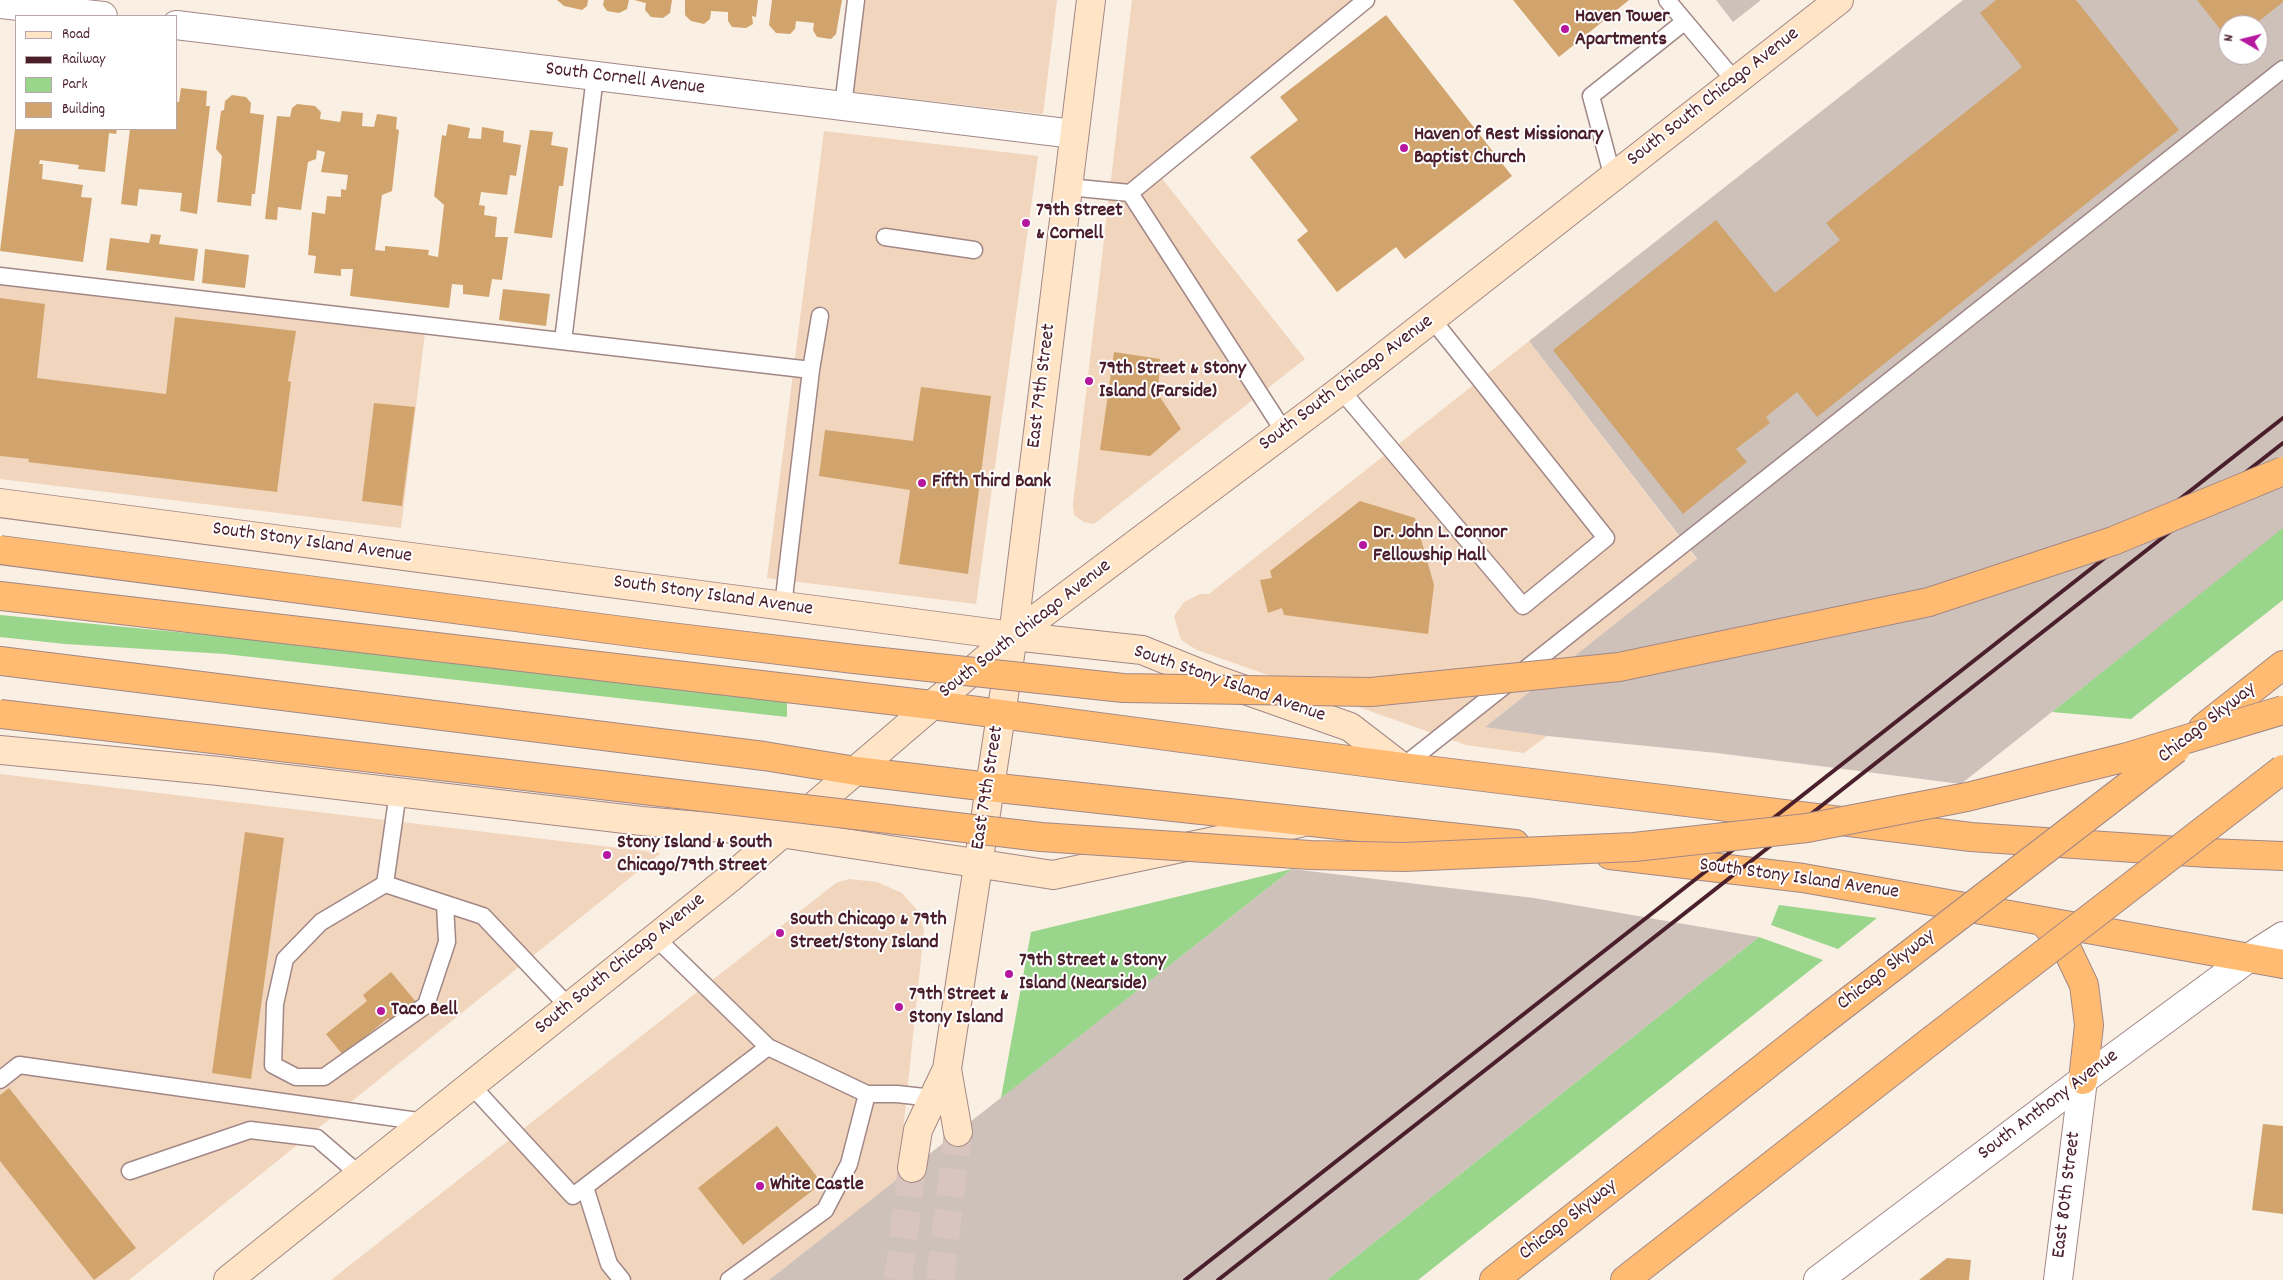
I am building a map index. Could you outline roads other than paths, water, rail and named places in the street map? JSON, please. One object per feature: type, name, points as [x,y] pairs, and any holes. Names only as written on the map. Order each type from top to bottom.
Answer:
[{"type":"highway","points":[[0,550],[683,639],[1123,688],[1370,692],[1619,667],[1929,602],[2113,541],[2283,472]]},
{"type":"highway","name":"South Stony Island Avenue","points":[[0,596],[932,705],[1402,767],[1971,837],[2208,853],[2283,856]]},
{"type":"highway","name":"South Stony Island Avenue","points":[[0,662],[764,756],[856,771],[989,787],[1312,821],[1804,878],[2283,964]]},
{"type":"highway","name":"Chicago Skyway","points":[[1494,1280],[1815,1027],[2283,665]]},
{"type":"highway","points":[[0,714],[591,782],[1041,837],[1310,855],[1404,857],[1634,847],[1807,828],[1967,797],[2127,757],[2283,710]]},
{"type":"highway","points":[[1626,1280],[1932,1040],[2283,769]]},
{"type":"highway","points":[[2040,919],[2065,945],[2084,986],[2089,1025],[2083,1080]]},
{"type":"main road","name":"East 79th Street","points":[[912,1168],[918,1130],[947,1069],[1012,636],[1091,0]]},
{"type":"main road","name":"South South Chicago Avenue","points":[[228,1280],[656,938],[856,771],[1012,636],[1341,390],[1839,0]]},
{"type":"main road","name":"South Stony Island Avenue","points":[[0,502],[1012,636],[1142,650],[1350,727],[1402,767]]},
{"type":"main road","name":"South Stony Island Avenue","points":[[0,750],[220,771],[642,821],[780,833],[1053,875],[1312,821]]},
{"type":"main road","name":"East 79th Street","points":[[947,1069],[958,1132]]},
{"type":"street","points":[[0,4],[94,15]]},
{"type":"street","name":"South Cornell Avenue","points":[[178,25],[1074,134]]},
{"type":"street","name":"South Anthony Avenue","points":[[1818,1280],[2083,1080],[2283,936]]},
{"type":"street","name":"East 80th Street","points":[[2058,1280],[2083,1080]]},
{"type":"lane","points":[[843,106],[856,0]]},
{"type":"lane","points":[[1068,187],[1130,193],[1366,0]]},
{"type":"lane","points":[[1667,0],[1735,81]]},
{"type":"lane","points":[[1613,178],[1591,96],[1684,22]]},
{"type":"lane","points":[[1402,767],[2283,69]]},
{"type":"lane","points":[[563,341],[595,76]]},
{"type":"lane","points":[[1130,193],[1285,433]]},
{"type":"lane","points":[[885,237],[974,250]]},
{"type":"lane","points":[[0,276],[811,370]]},
{"type":"lane","points":[[783,606],[811,370],[820,316]]},
{"type":"lane","points":[[1341,390],[1523,606],[1606,538],[1432,319]]},
{"type":"lane","points":[[385,884],[398,792]]},
{"type":"lane","points":[[446,904],[447,942],[426,1005],[324,1077],[296,1077],[273,1065],[275,1004],[285,959],[320,922],[385,884],[483,916],[569,1007]]},
{"type":"lane","points":[[656,938],[768,1047],[867,1094],[897,1094],[933,1098]]},
{"type":"lane","points":[[471,1085],[573,1196],[768,1047]]},
{"type":"lane","points":[[0,1080],[19,1065],[425,1122]]},
{"type":"lane","points":[[729,1280],[825,1210],[849,1164],[867,1094]]},
{"type":"lane","points":[[130,1171],[250,1130],[317,1138],[360,1175]]},
{"type":"lane","points":[[585,1186],[609,1264],[622,1280]]},
{"type":"tunnel","points":[[940,1280],[958,1132]]},
{"type":"tunnel","points":[[898,1280],[912,1168]]},
{"type":"railway","points":[[1185,1280],[2283,418]]},
{"type":"railway","points":[[1218,1280],[2283,443]]},
{"type":"place","name":"Haven Tower Apartments","points":[[1565,29]]},
{"type":"place","name":"Haven of Rest Missionary Baptist Church","points":[[1404,148]]},
{"type":"place","name":"79th Street & Cornell","points":[[1026,223]]},
{"type":"place","name":"79th Street & Stony Island (Farside)","points":[[1089,381]]},
{"type":"place","name":"Fifth Third Bank","points":[[922,483]]},
{"type":"place","name":"Dr. John L. Connor Fellowship Hall","points":[[1363,545]]},
{"type":"place","name":"Stony Island & South Chicago/79th Street","points":[[607,855]]},
{"type":"place","name":"South Chicago & 79th Street/Stony Island","points":[[780,933]]},
{"type":"place","name":"79th Street & Stony Island (Nearside)","points":[[1009,974]]},
{"type":"place","name":"79th Street & Stony Island","points":[[899,1007]]},
{"type":"place","name":"Taco Bell","points":[[381,1011]]},
{"type":"place","name":"White Castle","points":[[760,1186]]}]
